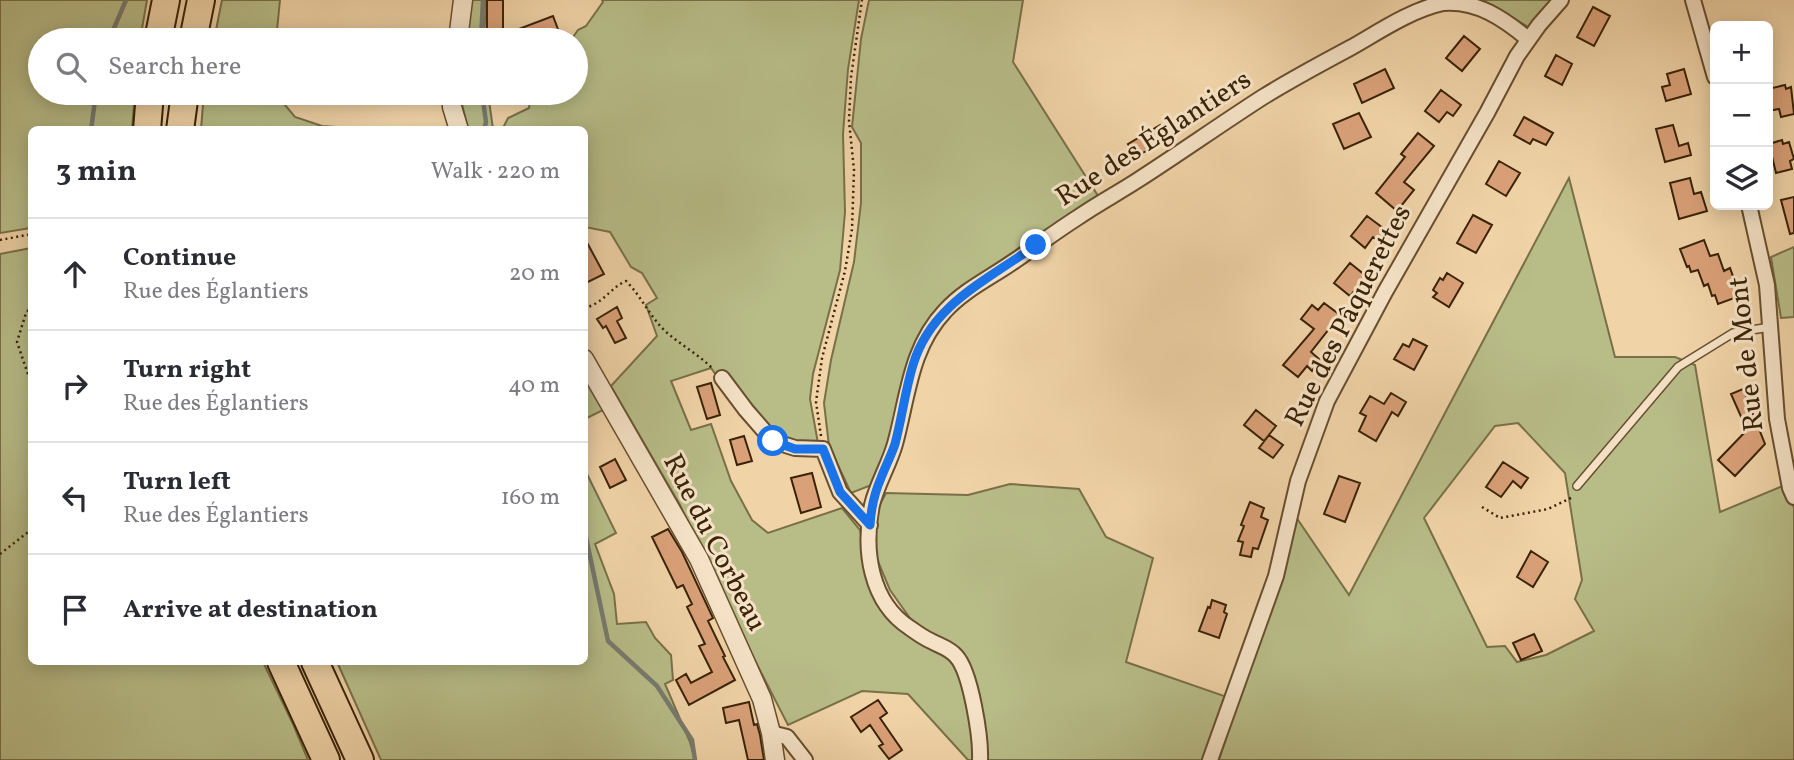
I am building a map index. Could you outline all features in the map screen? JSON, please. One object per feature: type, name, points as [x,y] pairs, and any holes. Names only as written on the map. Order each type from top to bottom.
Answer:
[{"type":"highway","points":[[160,28],[166,0]]},
{"type":"highway","points":[[195,28],[201,0]]},
{"type":"highway","points":[[147,126],[149,105]]},
{"type":"highway","points":[[181,126],[183,105]]},
{"type":"highway","points":[[282,665],[326,760]]},
{"type":"highway","points":[[316,665],[360,760]]},
{"type":"street","points":[[460,28],[463,0]]},
{"type":"street","name":"Rue des Pâquerettes","points":[[1210,760],[1276,576],[1298,481],[1328,401],[1517,55],[1561,0]]},
{"type":"street","points":[[1693,0],[1710,60]]},
{"type":"street","name":"Rue des Églantiers","points":[[980,760],[970,688],[958,658],[947,648],[930,641],[901,622],[888,609],[871,572],[867,542],[879,481],[894,446],[913,364],[925,336],[945,311],[969,289],[1264,97],[1386,27],[1421,10],[1462,2],[1476,5],[1506,22],[1528,39]]},
{"type":"street","points":[[452,105],[458,126]]},
{"type":"street","name":"Rue de Mont","points":[[1750,210],[1768,285],[1777,419],[1794,497]]},
{"type":"street","name":"Rue du Corbeau","points":[[588,366],[699,559],[762,699],[775,760]]},
{"type":"street","points":[[722,378],[773,441],[795,449],[823,449],[840,492],[870,525]]},
{"type":"street","points":[[771,733],[787,737],[805,760]]},
{"type":"lane","points":[[1577,486],[1678,367],[1733,332],[1771,327]]},
{"type":"path","points":[[823,449],[816,402],[822,358],[845,271],[852,229],[854,170],[849,121],[850,77],[862,0]]},
{"type":"path","points":[[0,240],[28,235]]},
{"type":"path","points":[[588,307],[626,281],[664,330],[705,361],[722,378]]},
{"type":"path","points":[[28,311],[17,342],[28,374]]},
{"type":"path","points":[[1482,507],[1500,518],[1548,509],[1573,497]]},
{"type":"path","points":[[0,554],[28,532]]},
{"type":"green space","points":[[0,0],[147,0],[142,28],[28,28],[28,105],[134,105],[132,126],[28,126],[28,228],[0,233]]},
{"type":"green space","points":[[222,0],[280,0],[277,28],[216,28]]},
{"type":"green space","points":[[471,0],[486,0],[485,28],[466,28]]},
{"type":"green space","points":[[602,0],[859,0],[848,69],[843,134],[845,212],[840,270],[813,374],[810,399],[818,443],[786,443],[760,423],[711,368],[671,381],[691,430],[711,424],[731,481],[752,520],[768,533],[842,508],[860,530],[876,594],[952,656],[966,683],[978,760],[968,760],[908,694],[862,691],[788,725],[680,505],[611,386],[657,336],[646,305],[657,298],[642,273],[631,267],[610,232],[588,228],[588,126],[504,126],[508,118],[529,108],[529,105],[588,105],[588,28],[582,28]]},
{"type":"green space","points":[[869,0],[1023,0],[1013,62],[1100,199],[1029,241],[960,289],[919,334],[899,395],[887,457],[874,484],[851,493],[829,446],[824,403],[831,360],[854,262],[861,203],[861,143],[852,127],[861,39]]},
{"type":"green space","points":[[1482,0],[1556,0],[1530,28]]},
{"type":"green space","points":[[203,105],[285,105],[295,117],[322,126],[201,126]]},
{"type":"green space","points":[[462,105],[490,105],[493,126],[467,126]]},
{"type":"green space","points":[[1569,178],[1615,357],[1675,357],[1695,365],[1720,512],[1785,485],[1794,508],[1794,760],[1219,760],[1296,517],[1349,595]],"holes":[[[1518,423],[1565,473],[1582,580],[1575,599],[1594,631],[1546,655],[1517,662],[1505,646],[1487,647],[1424,518],[1495,426]]]},
{"type":"green space","points":[[1794,247],[1794,317],[1781,318],[1771,257]]},
{"type":"green space","points":[[28,249],[28,665],[264,665],[308,760],[0,760],[0,254]]},
{"type":"green space","points":[[588,375],[607,408],[588,418]]},
{"type":"green space","points":[[588,476],[616,533],[595,544],[614,594],[617,624],[646,622],[655,638],[671,655],[673,680],[665,684],[695,760],[381,760],[338,665],[588,665]]},
{"type":"green space","points":[[1010,484],[1079,489],[1106,537],[1153,558],[1126,662],[1230,698],[1208,760],[986,760],[979,706],[969,662],[948,644],[912,621],[890,590],[874,552],[877,510],[886,493],[968,495]]},
{"type":"building","points":[[487,0],[503,0],[503,28],[487,28]]},
{"type":"building","points":[[1593,7],[1610,16],[1594,46],[1577,37]]},
{"type":"building","points":[[553,16],[558,28],[521,28]]},
{"type":"building","points":[[1464,36],[1480,49],[1462,71],[1446,58]]},
{"type":"building","points":[[1556,55],[1572,64],[1562,85],[1545,76]]},
{"type":"building","points":[[1385,69],[1394,88],[1362,103],[1354,84]]},
{"type":"building","points":[[1684,69],[1691,94],[1666,101],[1662,87],[1670,85],[1667,74]]},
{"type":"building","points":[[1785,85],[1786,89],[1791,87],[1794,114],[1781,117],[1779,109],[1773,110],[1773,88]]},
{"type":"building","points":[[1441,90],[1461,105],[1453,116],[1447,112],[1439,122],[1425,111]]},
{"type":"building","points":[[1359,113],[1371,137],[1344,149],[1333,124]]},
{"type":"building","points":[[1524,117],[1553,133],[1546,145],[1533,139],[1530,144],[1514,135]]},
{"type":"building","points":[[1160,125],[1168,138],[1136,157],[1128,144]]},
{"type":"building","points":[[1673,125],[1679,146],[1688,143],[1691,155],[1665,162],[1656,129]]},
{"type":"building","points":[[1418,133],[1434,146],[1404,182],[1414,190],[1397,211],[1376,193],[1405,157],[1401,154]]},
{"type":"building","points":[[1782,140],[1783,144],[1789,142],[1794,159],[1790,161],[1792,169],[1776,173],[1773,143]]},
{"type":"building","points":[[1499,161],[1520,173],[1506,196],[1486,184]]},
{"type":"building","points":[[1690,178],[1694,194],[1701,192],[1707,211],[1679,219],[1670,183]]},
{"type":"building","points":[[1794,197],[1794,233],[1790,234],[1781,200]]},
{"type":"building","points":[[1473,215],[1492,225],[1476,253],[1457,243]]},
{"type":"building","points":[[1367,216],[1387,231],[1379,241],[1373,237],[1365,248],[1351,236]]},
{"type":"building","points":[[1704,240],[1710,256],[1718,254],[1724,271],[1730,268],[1740,296],[1718,304],[1708,284],[1704,286],[1698,270],[1691,272],[1689,266],[1687,267],[1680,249]]},
{"type":"building","points":[[588,244],[604,274],[588,282]]},
{"type":"building","points":[[1350,263],[1366,276],[1350,296],[1334,283]]},
{"type":"building","points":[[1447,273],[1463,283],[1449,307],[1433,297],[1437,293],[1433,290],[1440,278],[1443,280]]},
{"type":"building","points":[[1324,303],[1340,315],[1311,352],[1320,360],[1312,371],[1307,366],[1298,377],[1283,365],[1314,329],[1301,319],[1312,305],[1318,310]]},
{"type":"building","points":[[617,307],[622,318],[617,321],[626,338],[615,343],[606,326],[603,328],[597,319]]},
{"type":"building","points":[[1413,339],[1427,346],[1414,370],[1394,359],[1403,344],[1409,347]]},
{"type":"building","points":[[711,383],[720,415],[707,419],[697,387]]},
{"type":"building","points":[[1743,389],[1765,444],[1735,476],[1718,460],[1747,430],[1731,394]]},
{"type":"building","points":[[1391,393],[1406,402],[1398,416],[1392,412],[1376,441],[1359,431],[1366,416],[1360,413],[1370,396],[1384,404]]},
{"type":"building","points":[[1256,410],[1276,426],[1264,441],[1244,425]]},
{"type":"building","points":[[1269,435],[1283,445],[1273,458],[1259,448]]},
{"type":"building","points":[[744,436],[752,461],[737,465],[730,440]]},
{"type":"building","points":[[615,459],[626,480],[610,488],[600,467]]},
{"type":"building","points":[[1503,462],[1528,478],[1521,488],[1513,481],[1501,497],[1486,487]]},
{"type":"building","points":[[812,473],[821,507],[801,513],[791,478]]},
{"type":"building","points":[[1339,476],[1360,483],[1345,522],[1324,514]]},
{"type":"building","points":[[1250,502],[1264,508],[1261,517],[1268,520],[1258,549],[1253,548],[1251,557],[1240,555],[1243,542],[1238,541]]},
{"type":"building","points":[[668,529],[682,552],[713,618],[708,621],[735,680],[689,705],[676,680],[686,674],[691,683],[712,672],[699,646],[705,644],[687,607],[692,604],[683,585],[677,588],[652,537]]},
{"type":"building","points":[[1531,551],[1548,562],[1533,587],[1517,577]]},
{"type":"building","points":[[1212,600],[1226,605],[1224,612],[1227,614],[1219,638],[1199,631]]},
{"type":"building","points":[[1534,634],[1542,651],[1521,660],[1513,643]]},
{"type":"building","points":[[878,700],[887,713],[880,718],[902,750],[889,759],[879,746],[883,744],[870,725],[861,732],[851,717]]},
{"type":"building","points":[[749,702],[754,725],[757,724],[760,735],[764,760],[748,760],[739,720],[726,723],[723,708]]},
{"type":"waterway","points":[[114,28],[126,0]]},
{"type":"waterway","points":[[482,28],[483,0]]},
{"type":"waterway","points":[[92,126],[94,105]]},
{"type":"waterway","points":[[484,105],[485,126]]},
{"type":"waterway","points":[[588,547],[608,641],[657,686],[692,740],[695,760]]},
{"type":"route","points":[[773,441],[795,449],[823,449],[840,492],[870,525],[872,506],[894,446],[913,364],[925,336],[945,311],[969,289],[1036,245]]}]
